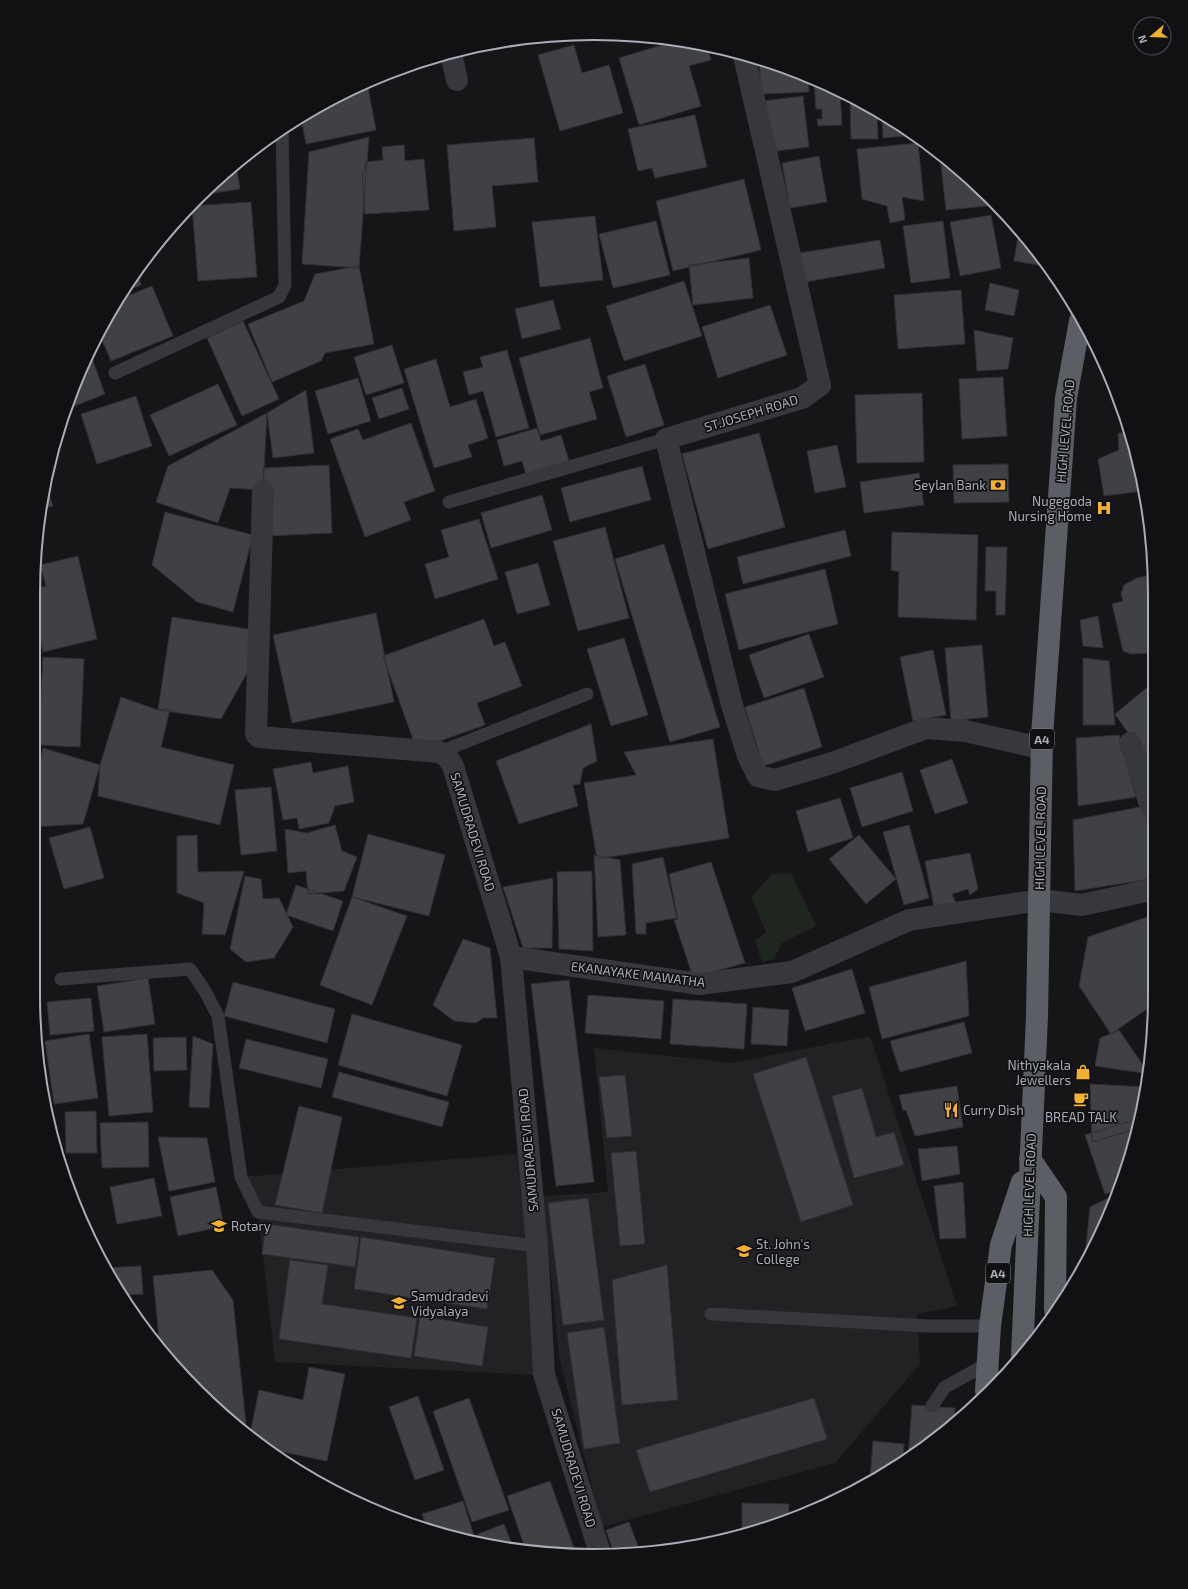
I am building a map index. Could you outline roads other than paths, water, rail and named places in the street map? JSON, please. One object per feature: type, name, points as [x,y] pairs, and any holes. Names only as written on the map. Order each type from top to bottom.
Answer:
[{"type":"highway","name":"HIGH LEVEL ROAD","points":[[1023,1345],[1037,1016],[1040,900],[1041,748],[1066,398],[1079,326]]},
{"type":"highway","points":[[1030,1158],[1056,1197],[1055,1303]]},
{"type":"highway","name":"A4","points":[[986,1387],[990,1326],[1001,1245],[1030,1158]]},
{"type":"street","points":[[453,59],[457,80]]},
{"type":"street","name":"ST.JOSEPH ROAD","points":[[666,439],[802,398],[820,385],[745,61]]},
{"type":"street","points":[[666,439],[732,705],[748,756],[758,776],[775,780],[832,763],[926,728],[966,731],[1041,748]]},
{"type":"street","points":[[264,491],[256,734],[259,737],[440,752]]},
{"type":"street","points":[[1130,743],[1148,798]]},
{"type":"street","name":"SAMUDRADEVI ROAD","points":[[440,752],[448,758],[453,766],[511,957],[537,1246],[544,1374],[599,1549]]},
{"type":"street","name":"EKANAYAKE MAWATHA","points":[[511,957],[700,984],[792,972],[909,920],[1040,900],[1082,905],[1148,890]]},
{"type":"lane","points":[[115,373],[279,297],[285,285],[282,136]]},
{"type":"lane","points":[[449,502],[666,439]]},
{"type":"lane","points":[[440,752],[587,694]]},
{"type":"lane","points":[[61,979],[190,969],[206,991],[218,1016],[241,1177],[258,1212],[537,1246]]},
{"type":"lane","points":[[711,1314],[929,1326],[990,1326]]},
{"type":"lane","points":[[932,1406],[946,1386],[987,1364]]},
{"type":"place","name":"Seylan Bank","points":[[998,485]]},
{"type":"place","name":"Nugegoda Nursing Home","points":[[1104,508]]},
{"type":"place","name":"Nithyakala Jewellers","points":[[1083,1072]]},
{"type":"place","name":"BREAD TALK","points":[[1081,1099]]},
{"type":"place","name":"Curry Dish","points":[[951,1110]]},
{"type":"place","name":"Rotary","points":[[219,1226]]},
{"type":"place","name":"St. John's College","points":[[744,1251]]},
{"type":"place","name":"Samudradevi Vidyalaya","points":[[399,1303]]}]
